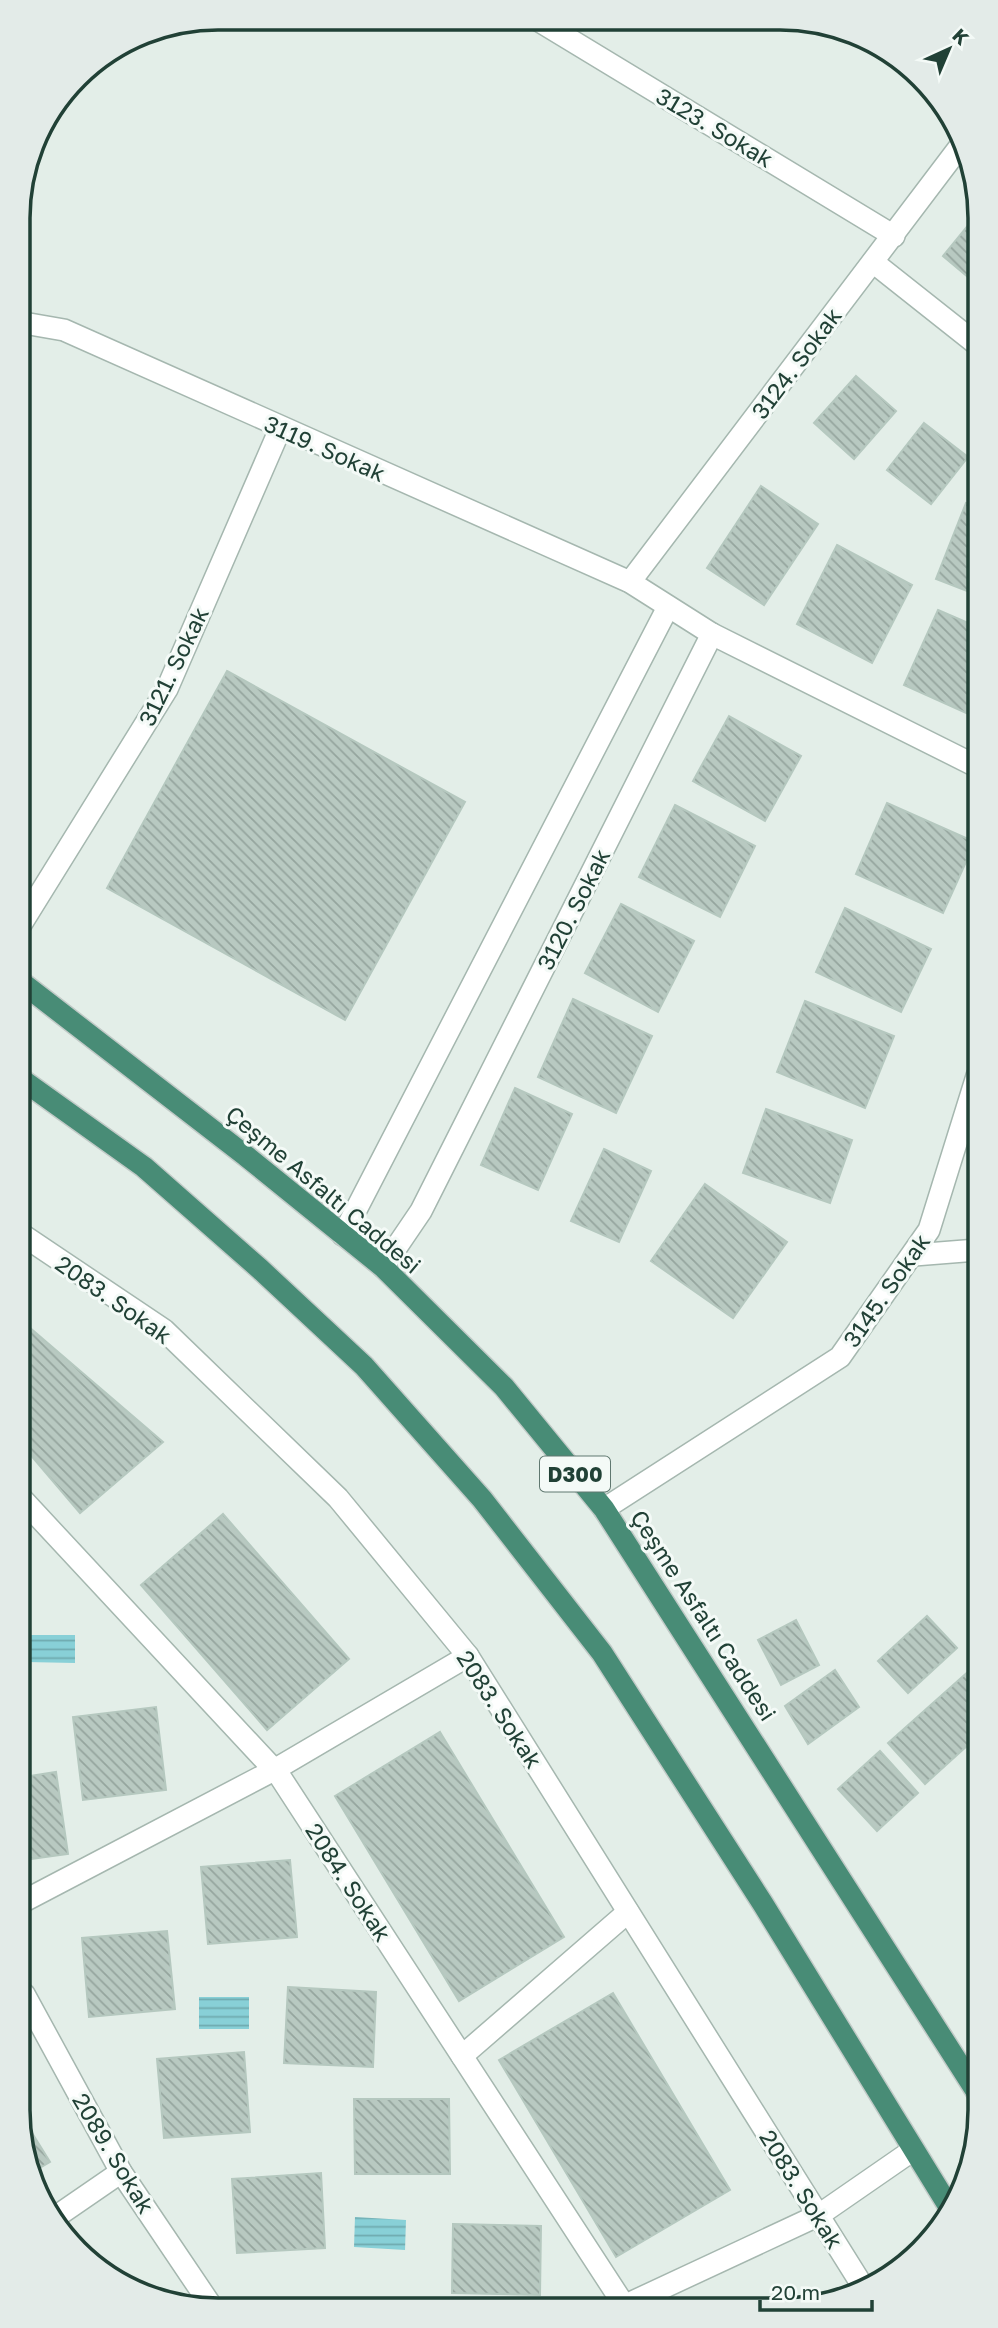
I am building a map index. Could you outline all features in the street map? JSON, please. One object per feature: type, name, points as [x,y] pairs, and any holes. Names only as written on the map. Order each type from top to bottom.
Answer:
[{"type":"highway","name":"Çeşme Asfaltı Caddesi","points":[[30,990],[383,1267],[503,1387],[604,1509],[968,2077]]},
{"type":"highway","points":[[30,1085],[144,1167],[260,1269],[364,1366],[482,1499],[601,1653],[763,1904],[945,2200]]},
{"type":"street","name":"3123. Sokak","points":[[554,30],[894,236]]},
{"type":"street","name":"3124. Sokak","points":[[630,582],[956,152]]},
{"type":"street","points":[[873,262],[968,337]]},
{"type":"street","name":"3119. Sokak","points":[[30,324],[64,330],[280,429],[630,582]]},
{"type":"street","name":"3121. Sokak","points":[[30,910],[167,689],[280,429]]},
{"type":"street","points":[[630,582],[712,634],[968,762]]},
{"type":"street","points":[[343,1235],[668,607]]},
{"type":"street","name":"3120. Sokak","points":[[383,1267],[421,1211],[712,634]]},
{"type":"street","name":"3145. Sokak","points":[[604,1509],[840,1357],[929,1230],[968,1102]]},
{"type":"street","name":"2083. Sokak","points":[[30,1240],[164,1330],[338,1498],[468,1656],[859,2280]]},
{"type":"street","points":[[914,1255],[968,1251]]},
{"type":"street","name":"2084. Sokak","points":[[30,1508],[274,1770],[620,2298]]},
{"type":"street","points":[[30,1899],[274,1770],[468,1656]]},
{"type":"street","points":[[462,2056],[628,1912]]},
{"type":"street","name":"2089. Sokak","points":[[30,2005],[121,2172],[206,2298]]},
{"type":"street","points":[[640,2298],[819,2215],[913,2150]]},
{"type":"street","points":[[60,2214],[121,2172]]},
{"type":"water","points":[[30,1635],[75,1635],[75,1663],[30,1662]]},
{"type":"water","points":[[199,1997],[249,1997],[249,2029],[199,2029]]},
{"type":"water","points":[[355,2217],[406,2220],[405,2250],[354,2247]]},
{"type":"building","points":[[968,225],[968,277],[943,256]]},
{"type":"building","points":[[856,376],[896,411],[854,459],[814,423]]},
{"type":"building","points":[[924,423],[968,457],[931,504],[887,470]]},
{"type":"building","points":[[761,486],[818,524],[764,605],[707,568]]},
{"type":"building","points":[[966,503],[968,504],[968,591],[936,579]]},
{"type":"building","points":[[837,545],[912,585],[872,663],[797,624]]},
{"type":"building","points":[[938,610],[968,623],[968,714],[904,685]]},
{"type":"building","points":[[227,671],[465,802],[345,1020],[107,888]]},
{"type":"building","points":[[729,716],[801,756],[765,821],[693,781]]},
{"type":"building","points":[[887,803],[968,839],[968,858],[943,913],[856,874]]},
{"type":"building","points":[[675,805],[755,846],[720,917],[639,877]]},
{"type":"building","points":[[621,904],[694,941],[658,1012],[585,973]]},
{"type":"building","points":[[845,908],[931,949],[901,1012],[816,972]]},
{"type":"building","points":[[573,999],[652,1036],[616,1113],[538,1077]]},
{"type":"building","points":[[805,1001],[894,1036],[865,1108],[777,1072]]},
{"type":"building","points":[[515,1088],[572,1114],[538,1190],[481,1165]]},
{"type":"building","points":[[766,1109],[852,1140],[830,1203],[743,1173]]},
{"type":"building","points":[[604,1149],[651,1171],[619,1242],[571,1221]]},
{"type":"building","points":[[705,1184],[787,1242],[733,1318],[651,1261]]},
{"type":"building","points":[[30,1328],[163,1442],[80,1513],[30,1454]]},
{"type":"building","points":[[223,1514],[349,1659],[267,1730],[141,1585]]},
{"type":"building","points":[[927,1616],[957,1648],[908,1693],[878,1661]]},
{"type":"building","points":[[796,1620],[819,1665],[781,1685],[758,1640]]},
{"type":"building","points":[[835,1670],[859,1707],[808,1744],[785,1706]]},
{"type":"building","points":[[968,1672],[968,1745],[925,1784],[888,1743]]},
{"type":"building","points":[[156,1707],[166,1790],[83,1800],[73,1717]]},
{"type":"building","points":[[440,1732],[564,1937],[459,2001],[335,1796]]},
{"type":"building","points":[[880,1751],[918,1793],[877,1831],[838,1789]]},
{"type":"building","points":[[56,1772],[68,1854],[30,1859],[30,1776]]},
{"type":"building","points":[[290,1860],[297,1937],[208,1944],[201,1867]]},
{"type":"building","points":[[167,1931],[175,2009],[89,2017],[82,1938]]},
{"type":"building","points":[[288,1987],[376,1992],[373,2067],[284,2063]]},
{"type":"building","points":[[613,1993],[730,2190],[616,2257],[499,2060]]},
{"type":"building","points":[[244,2052],[250,2132],[164,2138],[157,2059]]},
{"type":"building","points":[[354,2099],[449,2099],[450,2174],[355,2174]]},
{"type":"building","points":[[31,2131],[50,2162],[39,2168]]},
{"type":"building","points":[[321,2173],[325,2248],[237,2253],[232,2179]]},
{"type":"building","points":[[453,2224],[541,2226],[540,2295],[452,2293]]}]
